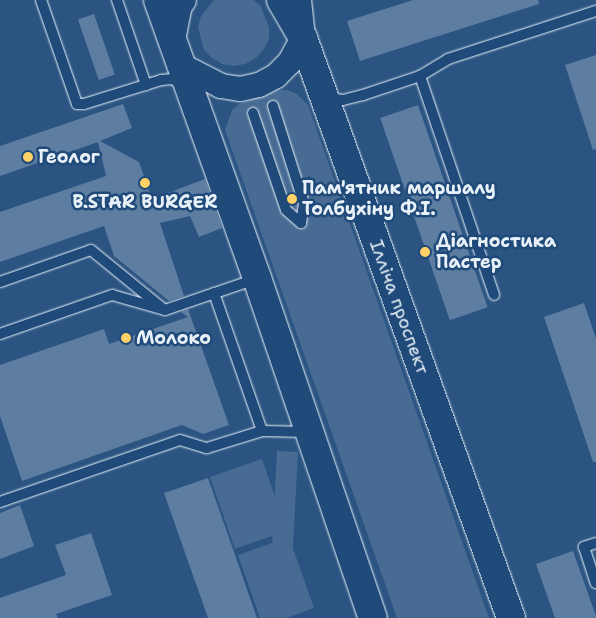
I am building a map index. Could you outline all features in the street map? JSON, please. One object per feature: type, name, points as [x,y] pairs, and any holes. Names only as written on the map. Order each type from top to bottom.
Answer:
[{"type":"main road","points":[[158,0],[257,278],[373,618]]},
{"type":"main road","name":"Ілліча проспект","points":[[281,0],[303,38],[511,618]]},
{"type":"street","points":[[173,40],[180,8],[184,0]]},
{"type":"street","points":[[186,78],[240,89],[259,85],[276,76],[290,62],[303,38],[299,0]]},
{"type":"lane","points":[[41,0],[77,104],[84,104],[146,85],[186,78]]},
{"type":"lane","points":[[116,0],[146,85]]},
{"type":"lane","points":[[322,92],[335,100],[343,100],[420,76],[448,59],[596,10]]},
{"type":"lane","points":[[420,76],[494,295]]},
{"type":"lane","points":[[253,113],[286,210],[301,223],[304,204],[273,106]]},
{"type":"lane","points":[[0,282],[91,250],[165,310]]},
{"type":"lane","points":[[0,334],[112,295],[165,310],[257,278]]},
{"type":"lane","points":[[214,294],[262,431]]},
{"type":"lane","points":[[0,502],[180,440],[207,448],[262,431],[309,432]]},
{"type":"lane","points":[[596,543],[584,547],[596,583]]},
{"type":"shaded area","points":[[214,0],[253,0],[260,5],[269,27],[269,39],[264,49],[256,58],[245,64],[234,66],[222,64],[204,50],[198,27],[201,16]]},
{"type":"shaded area","points":[[278,90],[288,90],[297,94],[308,105],[489,618],[397,618],[225,130],[232,110],[239,104]]},
{"type":"shaded area","points":[[277,451],[298,452],[290,611],[269,610]]},
{"type":"shaded area","points":[[262,459],[287,531],[235,549],[210,477]]},
{"type":"shaded area","points":[[289,537],[314,608],[287,618],[260,618],[238,555]]},
{"type":"building","points":[[413,0],[538,0],[539,4],[360,61],[347,21]]},
{"type":"building","points":[[94,14],[115,75],[99,80],[78,20]]},
{"type":"building","points":[[596,55],[596,149],[593,150],[565,65]]},
{"type":"building","points":[[123,104],[132,128],[100,141],[139,162],[152,199],[205,179],[222,228],[199,237],[190,216],[160,223],[184,296],[169,301],[114,256],[104,226],[0,262],[0,212],[106,176],[98,142],[0,176],[0,146]]},
{"type":"building","points":[[418,105],[488,307],[450,320],[380,118]]},
{"type":"building","points":[[584,303],[596,339],[596,462],[593,462],[544,317]]},
{"type":"building","points":[[188,309],[229,425],[203,434],[182,425],[22,481],[0,416],[0,365],[104,329],[109,344],[188,317],[181,312]]},
{"type":"building","points":[[208,478],[257,618],[208,618],[164,493]]},
{"type":"building","points":[[20,505],[34,546],[0,559],[0,513]]},
{"type":"building","points":[[91,533],[112,595],[56,614],[58,618],[0,618],[0,598],[66,575],[55,545]]},
{"type":"building","points":[[573,551],[596,618],[555,618],[536,564]]},
{"type":"place","name":"Геолог","points":[[28,157]]},
{"type":"place","name":"B.STAR BURGER","points":[[145,183]]},
{"type":"place","name":"Пам'ятник маршалу Толбухіну Ф.І.","points":[[292,199]]},
{"type":"place","name":"Діагностика Пастер","points":[[425,252]]},
{"type":"place","name":"Молоко","points":[[126,338]]}]
